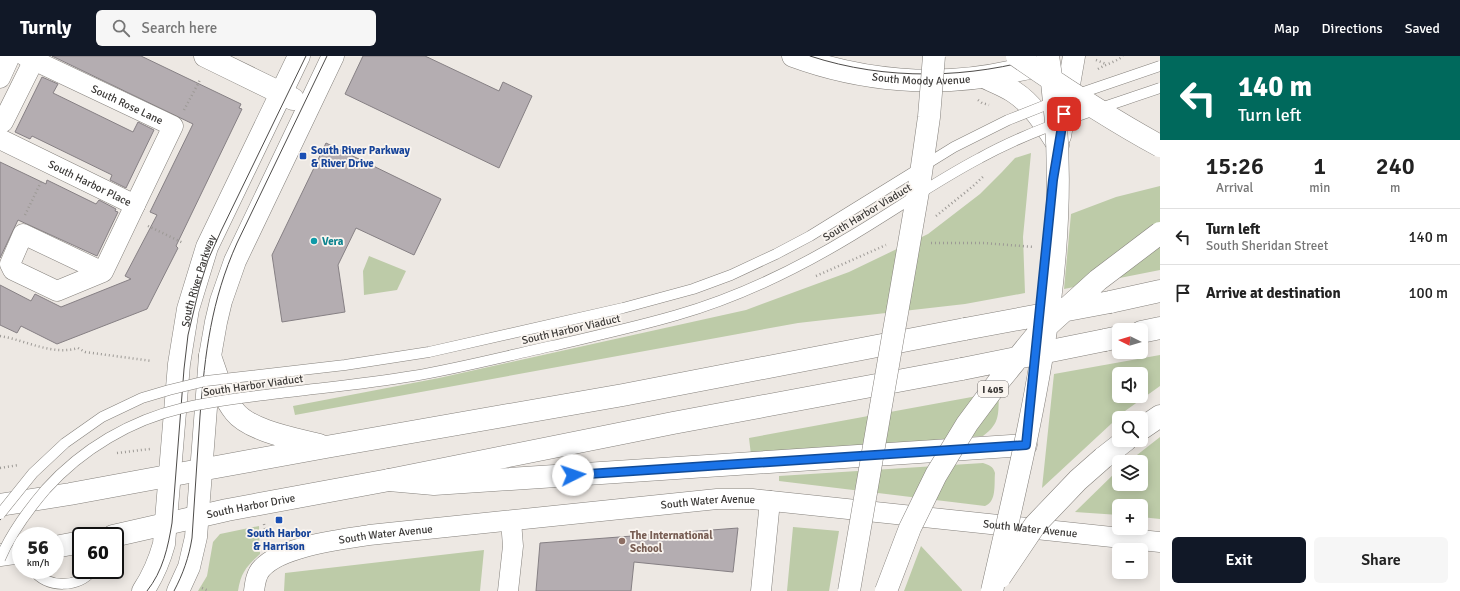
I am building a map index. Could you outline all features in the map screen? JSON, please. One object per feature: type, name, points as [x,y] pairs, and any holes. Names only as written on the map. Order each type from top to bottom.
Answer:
[{"type":"main road","points":[[205,56],[309,107]]},
{"type":"main road","name":"South River Parkway","points":[[143,591],[153,576],[164,544],[179,364],[188,309],[208,247],[299,56]]},
{"type":"main road","points":[[178,591],[189,567],[196,537],[210,356],[221,301],[235,261],[333,56]]},
{"type":"main road","name":"South Moody Avenue","points":[[793,56],[806,61],[861,75],[915,80],[952,80],[984,77],[1038,65],[1047,56]]},
{"type":"main road","points":[[849,591],[920,180],[929,117],[934,56]]},
{"type":"main road","points":[[1017,56],[1069,92],[1134,132],[1160,146]]},
{"type":"main road","points":[[991,591],[1032,413],[1042,364],[1050,305],[1057,223],[1058,166],[1055,109],[1047,56]]},
{"type":"main road","points":[[389,480],[434,484],[1026,445],[1058,145],[1084,58]]},
{"type":"main road","points":[[984,77],[1014,92],[1031,106],[1058,145]]},
{"type":"main road","name":"I 405","points":[[886,591],[910,528],[936,475],[967,424],[1035,337],[1098,280],[1160,233]]},
{"type":"main road","points":[[0,505],[170,476],[326,446],[623,395],[1110,302],[1160,291]]},
{"type":"main road","points":[[1148,331],[1160,328]]},
{"type":"main road","points":[[389,480],[962,369],[1112,338]]},
{"type":"main road","points":[[210,356],[221,390],[235,413],[246,421],[269,432],[326,446]]},
{"type":"main road","points":[[1148,424],[1160,416]]},
{"type":"main road","points":[[991,591],[1036,525],[1078,480],[1117,447]]},
{"type":"main road","name":"South Harbor Drive","points":[[124,534],[227,510],[389,480]]},
{"type":"main road","points":[[0,554],[12,553]]},
{"type":"street","points":[[0,78],[10,56]]},
{"type":"street","points":[[0,124],[3,122],[32,57]]},
{"type":"street","name":"South Rose Lane","points":[[32,57],[173,126],[132,211]]},
{"type":"street","name":"South Harbor Place","points":[[0,139],[50,163],[132,211],[103,272]]},
{"type":"street","points":[[23,234],[103,272],[57,291],[13,270],[10,264],[23,234]]},
{"type":"street","points":[[1019,527],[1026,445]]},
{"type":"street","name":"South Water Avenue","points":[[254,591],[256,580],[262,568],[273,558],[314,544],[369,535],[717,500],[752,499],[1160,542]]},
{"type":"street","points":[[761,591],[770,501]]},
{"type":"street","points":[[508,591],[513,546],[511,521]]},
{"type":"lane","name":"South Harbor Viaduct","points":[[0,514],[33,473],[65,443],[102,417],[142,398],[206,381],[345,365],[436,350],[623,308],[705,285],[762,261],[810,236],[940,156],[1008,120],[1069,96],[1160,66]]},
{"type":"lane","name":"South Harbor Viaduct","points":[[0,559],[7,544],[25,516],[65,470],[90,450],[115,434],[141,422],[178,409],[214,402],[440,371],[625,329],[695,310],[757,287],[806,262],[859,232],[953,172],[999,148],[1042,129],[1160,88]]},
{"type":"lane","points":[[44,579],[56,584],[77,582],[83,579]]},
{"type":"path","points":[[1084,58],[1106,64],[1118,61],[1123,56]]},
{"type":"path","points":[[192,95],[200,80]]},
{"type":"path","points":[[23,234],[21,224],[50,163]]},
{"type":"path","points":[[132,211],[183,243]]},
{"type":"path","points":[[930,243],[984,243],[1046,248]]},
{"type":"path","points":[[0,336],[50,349],[78,348],[85,352],[152,361]]},
{"type":"path","points":[[141,450],[154,448]]},
{"type":"green space","points":[[1031,153],[1023,237],[1025,293],[965,304],[798,323],[295,415],[293,406],[439,378],[746,310],[849,272],[928,234],[980,194],[1015,158]]},
{"type":"green space","points":[[1160,186],[1160,270],[1064,289],[1071,214],[1116,197]]},
{"type":"green space","points":[[369,256],[406,271],[397,290],[364,295],[363,271]]},
{"type":"green space","points":[[1160,355],[1160,386],[1148,395],[1148,367],[1112,367],[1112,403],[1136,403],[1125,411],[1112,411],[1112,423],[1042,488],[1054,374],[1138,359],[1148,359],[1148,357]]},
{"type":"green space","points":[[999,392],[996,422],[993,427],[983,436],[751,455],[749,438]]},
{"type":"green space","points":[[1160,437],[1160,519],[1148,518],[1148,499],[1112,499],[1112,515],[1075,512],[1112,476],[1112,491],[1148,491],[1148,455],[1137,455]]},
{"type":"green space","points":[[983,463],[992,467],[995,473],[995,487],[993,496],[989,504],[985,506],[779,481],[779,476]]},
{"type":"green space","points":[[259,526],[260,554],[245,570],[238,591],[198,591],[207,576],[213,542],[220,534]]},
{"type":"green space","points":[[793,527],[839,531],[829,591],[787,591]]},
{"type":"green space","points":[[921,546],[962,590],[962,591],[904,591]]},
{"type":"green space","points":[[484,550],[480,591],[284,591],[285,573]]},
{"type":"building","points":[[52,56],[141,56],[241,104],[239,108],[242,109],[176,246],[178,248],[147,309],[57,344],[21,326],[17,333],[0,325],[0,285],[31,301],[35,294],[61,307],[131,279],[125,276],[157,215],[150,212],[193,124]]},
{"type":"building","points":[[363,56],[425,56],[499,91],[503,82],[532,96],[499,168],[345,94]]},
{"type":"building","points":[[42,77],[58,84],[53,93],[133,132],[138,122],[154,130],[126,188],[110,180],[112,175],[32,136],[30,139],[15,132]]},
{"type":"building","name":"Vera","points":[[326,143],[441,199],[414,255],[356,228],[338,265],[345,312],[282,322],[272,255]]},
{"type":"building","points":[[0,162],[46,184],[47,180],[96,204],[99,200],[116,209],[115,211],[118,212],[97,256],[18,220],[0,258]]},
{"type":"building","points":[[738,528],[733,572],[634,562],[631,591],[536,591],[540,543]]},
{"type":"tram line","points":[[147,591],[161,567],[167,550],[172,523],[184,369],[188,335],[199,289],[208,260],[221,231],[306,56]]},
{"type":"tram line","points":[[174,591],[185,565],[192,538],[204,371],[215,307],[221,286],[237,243],[327,56]]},
{"type":"tram line","points":[[810,56],[868,70],[928,74],[958,73],[988,69],[1017,64],[1046,56]]},
{"type":"tram line","points":[[0,520],[18,494],[38,470],[61,449],[85,431],[112,415],[140,403],[170,392],[209,383],[357,367],[430,355],[624,310],[701,289],[726,280],[797,246],[888,192],[940,158],[1007,124],[1057,104],[1160,69]]},
{"type":"tram line","points":[[0,553],[20,519],[52,479],[68,464],[105,437],[145,417],[166,410],[217,399],[369,381],[420,373],[623,327],[692,309],[751,286],[808,258],[862,227],[950,171],[991,149],[1062,118],[1160,85]]},
{"type":"place","name":"South River Parkway & River Drive","points":[[303,156]]},
{"type":"place","name":"Vera","points":[[314,241]]},
{"type":"place","name":"South Harbor & Harrison","points":[[279,520]]},
{"type":"place","name":"The International School","points":[[622,541]]},
{"type":"route","points":[[573,475],[1026,445],[1053,180],[1064,114]]}]
